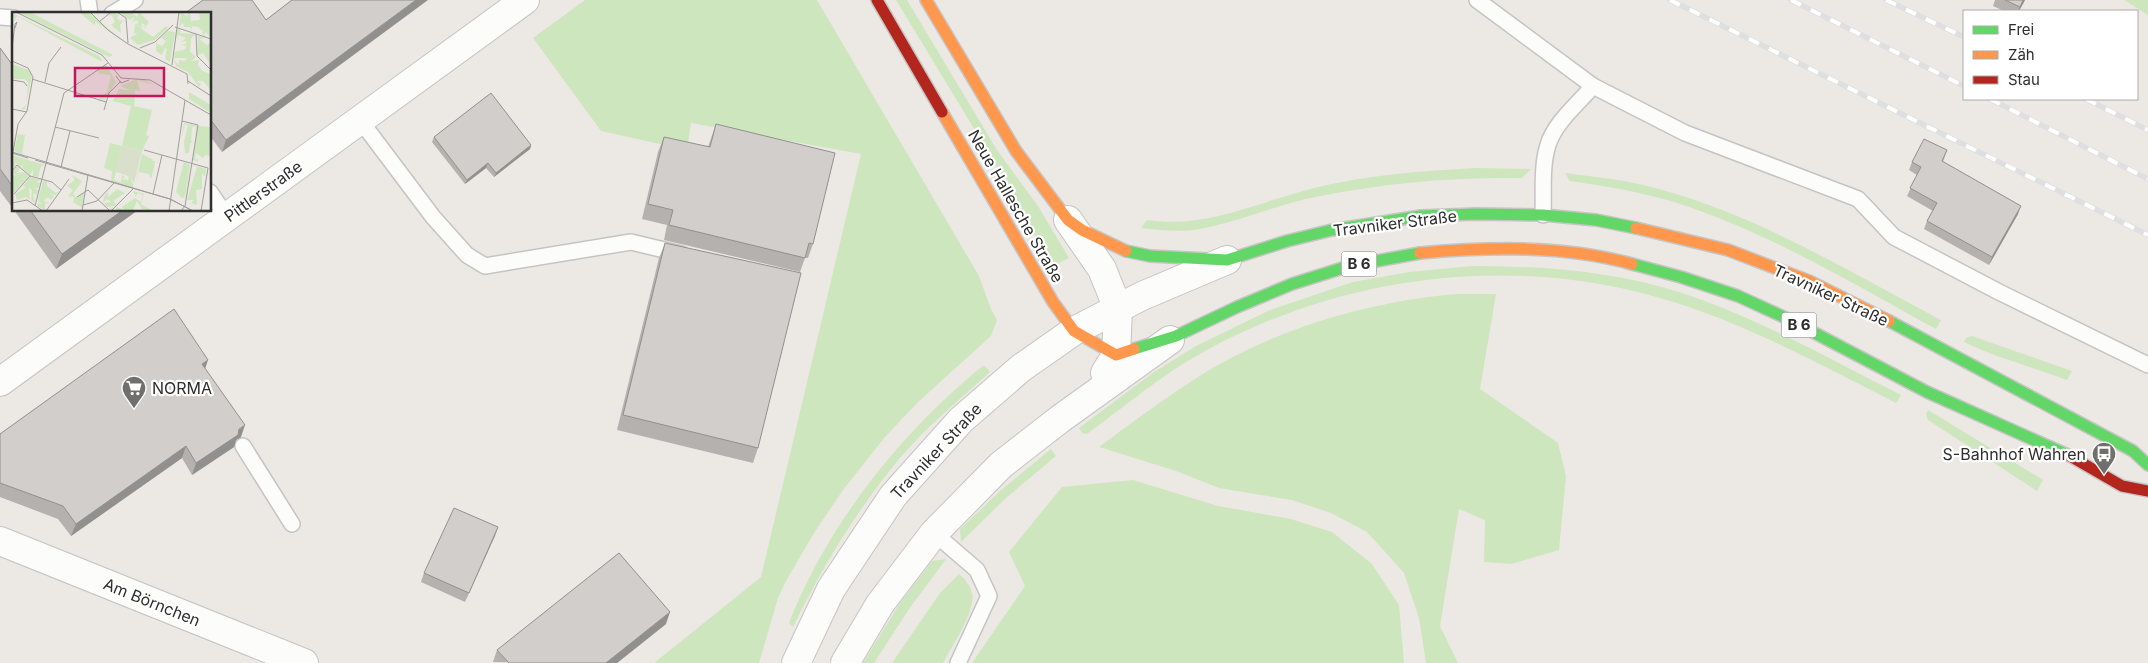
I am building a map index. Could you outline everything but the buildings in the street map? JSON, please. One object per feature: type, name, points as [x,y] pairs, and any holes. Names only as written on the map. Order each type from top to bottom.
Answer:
[{"type":"main road","name":"Neue Hallesche Straße","points":[[877,0],[1053,302],[1074,331],[1116,355]]},
{"type":"main road","name":"Neue Hallesche Straße","points":[[926,0],[1016,151],[1068,220]]},
{"type":"main road","name":"Travniker Straße","points":[[1227,260],[1287,241],[1332,230],[1420,216],[1476,214],[1543,215],[1596,220],[1654,231],[1728,250],[1809,281],[1949,352],[2133,451],[2148,465]]},
{"type":"main road","name":"B 6","points":[[1068,220],[1082,230],[1122,250],[1150,256],[1227,260]]},
{"type":"main road","name":"Travniker Straße","points":[[1176,336],[1237,307],[1292,284],[1349,266],[1404,255],[1469,249],[1554,251],[1622,261],[1681,277],[1738,296],[1788,319],[1927,392],[2068,455],[2122,486],[2148,491]]},
{"type":"main road","name":"B 6","points":[[1116,355],[1176,336]]},
{"type":"street","name":"Pittlerstraße","points":[[0,382],[525,0]]},
{"type":"street","points":[[1068,220],[1102,269],[1118,309],[1116,355],[1092,396]]},
{"type":"street","name":"Travniker Straße","points":[[796,663],[831,589],[893,496],[961,420],[1021,368],[1074,331],[1142,296],[1227,260]]},
{"type":"street","name":"Travniker Straße","points":[[845,663],[880,604],[934,532],[1001,465],[1092,396],[1176,336]]},
{"type":"street","name":"Am Börnchen","points":[[0,541],[304,663]]},
{"type":"lane","points":[[115,12],[135,0]]},
{"type":"lane","points":[[1477,0],[1593,86],[1685,133],[1858,198],[1894,237],[1999,292],[2148,365]]},
{"type":"lane","points":[[1543,215],[1545,164],[1548,144],[1558,125],[1593,86]]},
{"type":"lane","points":[[360,120],[433,217],[467,255],[485,266],[631,242],[698,257]]},
{"type":"lane","points":[[211,193],[227,217]]},
{"type":"lane","points":[[243,446],[292,524]]},
{"type":"lane","points":[[934,532],[958,556],[977,570],[990,596],[958,663]]},
{"type":"green space","points":[[585,0],[817,0],[979,276],[997,320],[991,336],[917,403],[885,437],[843,490],[814,533],[786,581],[778,598],[759,663],[654,663],[761,577],[861,154],[691,123],[687,150],[601,131],[533,38]]},
{"type":"green space","points":[[896,0],[907,0],[997,150],[1038,206],[1069,258],[1052,267],[990,155]]},
{"type":"green space","points":[[2124,0],[2148,0],[2148,15]]},
{"type":"green space","points":[[1476,168],[1531,169],[1522,178],[1418,182],[1341,192],[1300,200],[1194,230],[1175,231],[1141,228],[1147,220],[1168,222],[1210,218],[1314,188],[1354,180],[1415,172]]},
{"type":"green space","points":[[1565,173],[1647,186],[1696,200],[1732,214],[1803,247],[1941,320],[1936,329],[1786,248],[1724,220],[1677,203],[1647,195],[1617,188],[1570,181]]},
{"type":"green space","points":[[1472,266],[1578,271],[1630,280],[1682,293],[1738,314],[1766,327],[1821,353],[1901,395],[1896,403],[1761,336],[1677,303],[1617,287],[1556,278],[1494,275],[1433,279],[1371,289],[1312,305],[1253,327],[1198,355],[1155,383],[1087,434],[1082,433],[1079,428],[1154,372],[1196,346],[1270,310],[1353,282],[1409,272]]},
{"type":"green space","points":[[1455,294],[1496,294],[1480,389],[1558,443],[1566,476],[1559,550],[1511,564],[1484,562],[1485,520],[1459,509],[1440,626],[1458,663],[1426,663],[1419,618],[1404,573],[1367,532],[1331,513],[1292,500],[1219,488],[1176,471],[1099,447],[1206,372],[1264,342],[1326,319],[1358,310],[1390,303]]},
{"type":"green space","points":[[1972,336],[2072,371],[2067,380],[2002,358],[1964,342],[1966,338]]},
{"type":"green space","points":[[984,365],[990,372],[920,436],[899,459],[869,498],[828,561],[793,627],[789,623],[805,586],[824,551],[870,482],[924,419]]},
{"type":"green space","points":[[1928,410],[2043,480],[2037,491],[1928,420],[1926,414]]},
{"type":"green space","points":[[1051,449],[1056,456],[1006,498],[961,542],[960,529],[1000,491]]},
{"type":"green space","points":[[1133,480],[1218,506],[1291,519],[1332,532],[1372,564],[1399,605],[1404,663],[972,663],[1025,586],[1009,552],[1062,487]]},
{"type":"green space","points":[[946,559],[909,609],[874,663],[863,663],[900,603],[932,561]]},
{"type":"green space","points":[[959,574],[970,587],[973,600],[967,618],[943,663],[892,663],[940,593]]},
{"type":"railway","points":[[1670,0],[2148,235]]},
{"type":"railway","points":[[1791,0],[1963,86]]},
{"type":"railway","points":[[1886,0],[1963,37]]},
{"type":"railway","points":[[1992,100],[2148,179]]},
{"type":"railway","points":[[2088,100],[2148,130]]},
{"type":"traffic: fast","points":[[1126,251],[1150,256],[1227,260],[1287,241],[1332,230],[1421,216],[1476,214],[1543,215],[1596,220],[1636,228]]},
{"type":"traffic: fast","points":[[1134,349],[1176,336],[1237,307],[1292,284],[1349,266],[1420,253]]},
{"type":"traffic: fast","points":[[1632,264],[1681,277],[1738,296],[1788,319],[1927,392],[2070,456]]},
{"type":"traffic: fast","points":[[1889,321],[2133,451],[2148,465]]},
{"type":"traffic: slow","points":[[926,0],[1016,151],[1068,220],[1082,230],[1126,251]]},
{"type":"traffic: slow","points":[[942,112],[1053,302],[1074,331],[1116,355],[1134,349]]},
{"type":"traffic: slow","points":[[1636,228],[1728,250],[1809,281],[1889,321]]},
{"type":"traffic: slow","points":[[1420,253],[1526,249],[1580,253],[1632,264]]},
{"type":"traffic: jam","points":[[877,0],[942,112]]},
{"type":"traffic: jam","points":[[2070,456],[2122,486],[2148,491]]},
{"type":"place","name":"NORMA","points":[[134,409]]},
{"type":"place","name":"S-Bahnhof Wahren","points":[[2104,475]]}]
